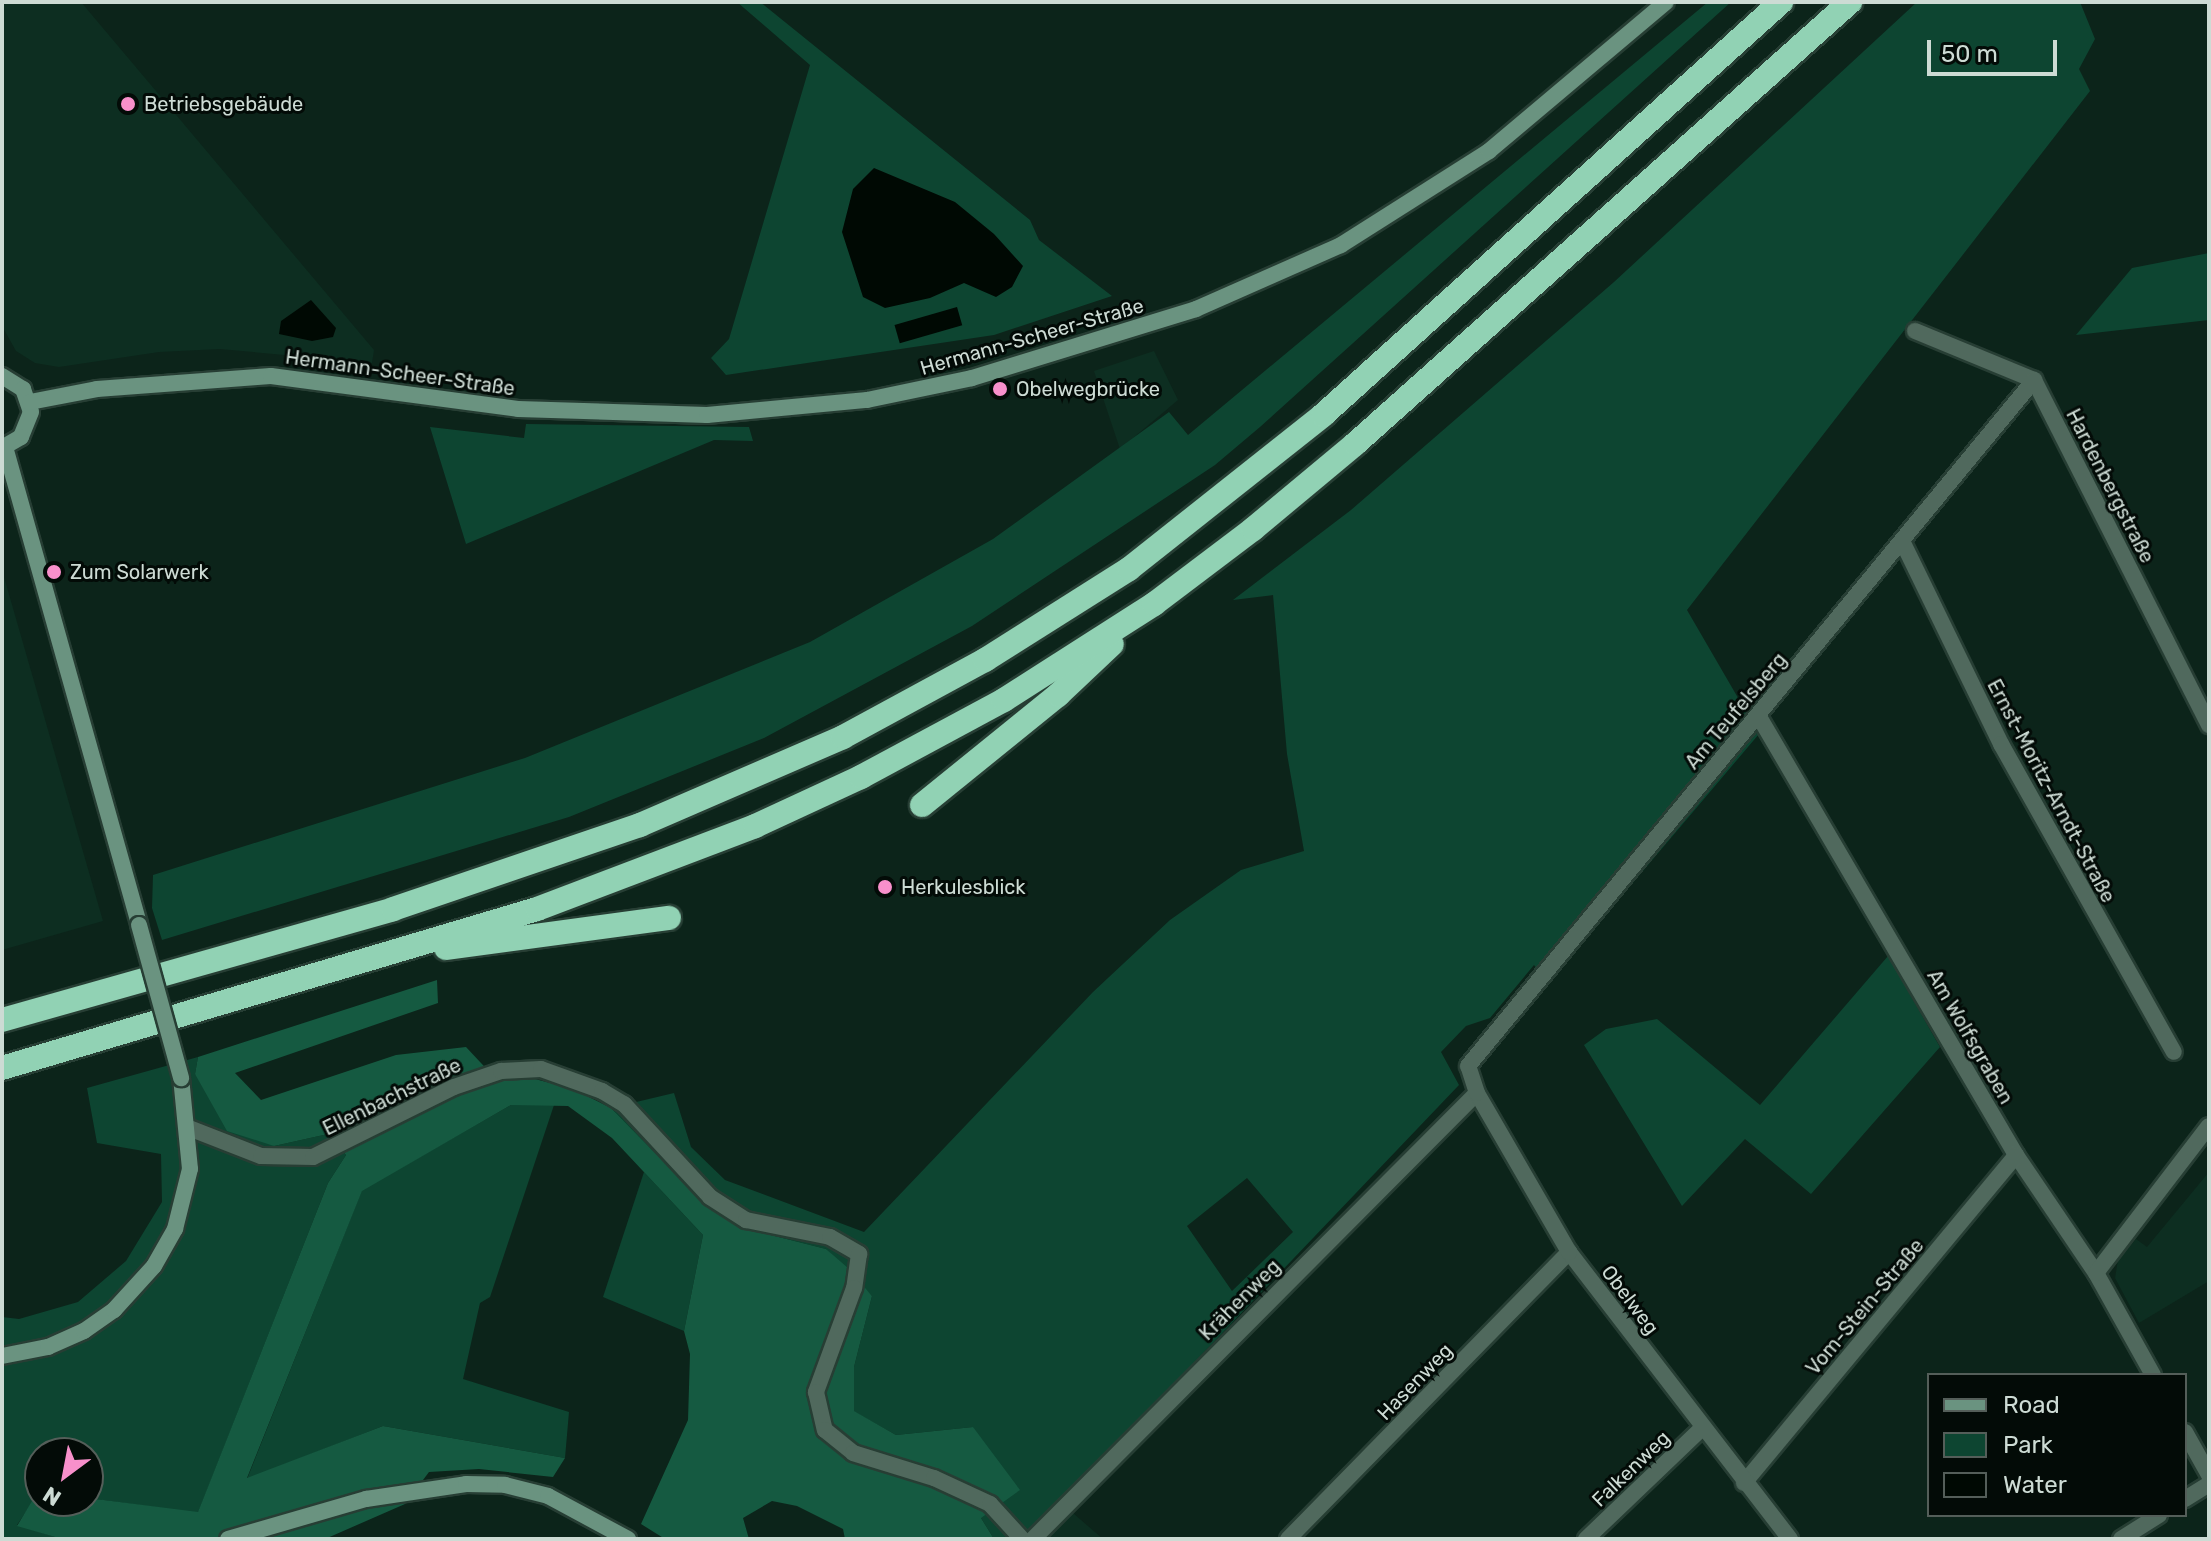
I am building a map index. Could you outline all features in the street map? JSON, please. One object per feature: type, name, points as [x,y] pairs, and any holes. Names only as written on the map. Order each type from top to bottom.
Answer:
[{"type":"highway","points":[[2,1020],[393,909],[640,825],[843,737],[985,660],[1129,569],[1312,424],[1781,2]]},
{"type":"highway","points":[[922,805],[1058,695],[1154,604],[1355,444],[1850,2]]},
{"type":"highway","points":[[2,1068],[408,950],[537,909],[741,831],[861,777],[1004,700],[1154,604]]},
{"type":"highway","points":[[408,950],[489,945],[669,918]]},
{"type":"main road","name":"Hermann-Scheer-Straße","points":[[30,402],[113,387],[271,376],[548,412],[707,415],[867,400],[972,378],[1196,309],[1341,245],[1489,151],[1666,2]]},
{"type":"main road","points":[[2,376],[18,384],[30,402],[26,430],[3,447],[181,1078],[189,1128],[190,1169],[182,1209],[166,1248],[142,1283],[84,1331],[48,1347],[2,1356]]},
{"type":"main road","points":[[228,1539],[366,1499],[466,1484],[505,1485],[548,1496],[628,1539]]},
{"type":"street","points":[[1915,331],[2034,380]]},
{"type":"street","name":"Am Teufelsberg","points":[[1468,1066],[1903,543],[2034,380]]},
{"type":"street","name":"Hardenbergstraße","points":[[2034,380],[2209,725]]},
{"type":"street","name":"Ernst-Moritz-Arndt-Straße","points":[[1903,543],[2001,744],[2174,1052]]},
{"type":"street","name":"Am Wolfsgraben","points":[[1758,715],[2016,1155],[2096,1273],[2152,1373]]},
{"type":"street","name":"Obelweg","points":[[1468,1066],[1477,1093],[1569,1252],[1790,1539]]},
{"type":"street","name":"Ellenbachstraße","points":[[189,1128],[261,1156],[313,1157],[454,1087],[501,1071],[541,1069],[602,1091],[624,1104],[710,1197],[746,1220],[830,1237],[859,1254],[854,1288],[816,1392],[825,1430],[853,1453],[934,1478],[990,1504],[1022,1539]]},
{"type":"street","name":"Krähenweg","points":[[1033,1539],[1477,1093]]},
{"type":"street","points":[[2096,1273],[2209,1126]]},
{"type":"street","name":"Vom-Stein-Straße","points":[[1744,1483],[2016,1155]]},
{"type":"street","name":"Hasenweg","points":[[1288,1539],[1569,1252]]},
{"type":"street","name":"Falkenweg","points":[[1586,1539],[1702,1428]]},
{"type":"street","points":[[2187,1436],[2209,1475]]},
{"type":"street","points":[[2187,1498],[2209,1484]]},
{"type":"street","points":[[2121,1539],[2156,1517]]},
{"type":"shaded area","points":[[2,2],[81,2],[374,350],[372,363],[220,349],[159,352],[59,367],[35,363],[16,351],[2,326]]},
{"type":"shaded area","points":[[1154,351],[1178,400],[1120,449],[1094,371]]},
{"type":"shaded area","points":[[2,570],[103,921],[2,950]]},
{"type":"shaded area","points":[[2209,1172],[2209,1281],[2139,1323],[2115,1278],[2118,1260],[2136,1239],[2147,1247]]},
{"type":"shaded area","points":[[1059,1501],[1103,1539],[1026,1539]]},
{"type":"green space","points":[[737,2],[760,2],[1030,220],[1039,240],[1112,296],[994,335],[726,375],[711,358],[729,339],[810,65]]},
{"type":"green space","points":[[1708,2],[1731,2],[1260,427],[1215,465],[972,626],[764,738],[569,817],[162,940],[152,908],[153,875],[525,758],[810,642],[993,539],[1169,412],[1188,435]]},
{"type":"green space","points":[[1917,2],[2080,2],[2095,39],[2079,69],[2090,91],[1687,610],[1759,734],[1548,983],[1534,965],[1490,1018],[1466,1026],[1441,1052],[1459,1085],[1026,1539],[994,1539],[981,1518],[973,1427],[896,1435],[853,1411],[854,1367],[872,1296],[826,1249],[747,1229],[707,1207],[611,1108],[674,1093],[691,1147],[725,1180],[864,1232],[1093,992],[1170,920],[1241,870],[1304,851],[1287,754],[1273,595],[1233,600],[1351,510],[1614,282]],"holes":[[[1247,1178],[1293,1232],[1232,1291],[1187,1226]]]},
{"type":"green space","points":[[2209,253],[2209,320],[2076,335],[2132,268]]},
{"type":"green space","points":[[526,424],[749,427],[753,441],[714,440],[466,544],[430,427],[524,438]]},
{"type":"green space","points":[[1888,956],[1940,1047],[1811,1194],[1745,1139],[1682,1206],[1584,1045],[1606,1029],[1657,1019],[1760,1105]]},
{"type":"green space","points":[[437,980],[438,1003],[235,1073],[261,1100],[396,1055],[466,1047],[496,1079],[535,1079],[573,1089],[611,1108],[708,1207],[747,1229],[826,1249],[848,1268],[872,1296],[854,1367],[854,1411],[896,1435],[973,1427],[1020,1490],[981,1518],[994,1539],[845,1539],[843,1529],[797,1506],[772,1501],[743,1518],[749,1539],[665,1539],[641,1524],[688,1420],[690,1354],[684,1331],[703,1235],[612,1138],[568,1106],[511,1105],[362,1191],[247,1478],[383,1426],[565,1458],[553,1477],[479,1469],[429,1472],[405,1504],[325,1539],[62,1539],[17,1526],[24,1514],[24,1517],[104,1517],[104,1500],[198,1512],[328,1183],[346,1155],[328,1134],[274,1146],[227,1131],[195,1074],[198,1057]]},
{"type":"green space","points":[[198,1057],[195,1074],[274,1146],[328,1134],[346,1155],[328,1183],[198,1513],[104,1500],[104,1437],[24,1437],[24,1515],[17,1525],[62,1539],[2,1539],[2,1317],[19,1319],[78,1302],[126,1261],[162,1202],[161,1154],[97,1143],[87,1088]]},
{"type":"green space","points":[[511,1105],[554,1105],[490,1297],[480,1303],[463,1379],[569,1412],[565,1458],[383,1426],[247,1479],[362,1190]]},
{"type":"green space","points":[[644,1172],[703,1235],[684,1331],[603,1297]]},
{"type":"water","points":[[874,168],[955,202],[994,234],[1023,266],[1012,287],[996,297],[964,283],[930,298],[885,308],[863,297],[842,232],[853,189]]},
{"type":"water","points":[[311,300],[336,328],[333,337],[312,341],[279,334],[281,321]]},
{"type":"water","points":[[957,307],[962,325],[900,343],[895,325]]},
{"type":"place","name":"Betriebsgebäude","points":[[128,104]]},
{"type":"place","name":"Obelwegbrücke","points":[[1000,389]]},
{"type":"place","name":"Zum Solarwerk","points":[[54,572]]},
{"type":"place","name":"Herkulesblick","points":[[885,887]]}]
